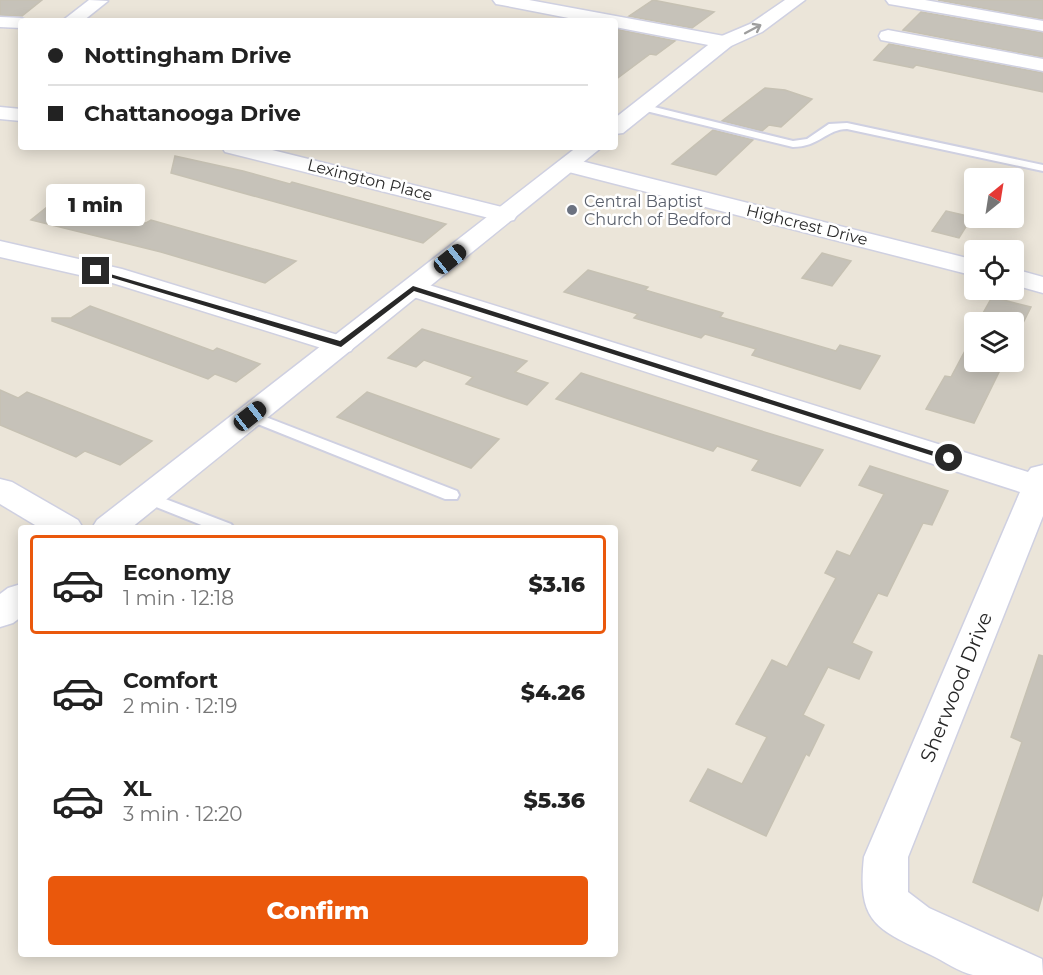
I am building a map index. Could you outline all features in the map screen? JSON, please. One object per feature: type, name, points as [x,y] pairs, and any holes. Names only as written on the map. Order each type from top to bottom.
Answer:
[{"type":"street","points":[[502,0],[598,18]]},
{"type":"street","points":[[724,42],[733,24],[766,0]]},
{"type":"street","points":[[625,117],[724,42],[756,28],[796,0]]},
{"type":"street","points":[[895,0],[1043,26]]},
{"type":"street","points":[[75,18],[99,1]]},
{"type":"street","points":[[0,22],[18,23]]},
{"type":"street","points":[[618,22],[724,42]]},
{"type":"street","points":[[888,36],[1043,65]]},
{"type":"street","points":[[0,113],[18,115]]},
{"type":"street","name":"Lexington Place","points":[[245,150],[505,215]]},
{"type":"street","points":[[112,525],[587,150]]},
{"type":"street","name":"Highcrest Drive","points":[[569,165],[964,265]]},
{"type":"street","points":[[0,249],[113,275],[341,345]]},
{"type":"street","points":[[1024,280],[1043,285]]},
{"type":"street","points":[[413,288],[1041,483]]},
{"type":"street","name":"Sherwood Drive","points":[[1025,975],[912,923],[886,902],[884,880],[886,857],[1041,483]]},
{"type":"street","points":[[0,490],[61,525]]},
{"type":"street","points":[[0,614],[18,599]]},
{"type":"lane","points":[[625,117],[794,144],[816,141],[833,126],[847,126],[1043,168]]},
{"type":"lane","points":[[250,416],[451,495]]},
{"type":"lane","points":[[147,497],[217,525]]},
{"type":"building","points":[[0,0],[42,0],[22,16],[0,15]]},
{"type":"building","points":[[653,0],[714,12],[692,28],[629,16]]},
{"type":"building","points":[[938,0],[1043,0],[1043,19]]},
{"type":"building","points":[[921,12],[1043,33],[1043,57],[903,30]]},
{"type":"building","points":[[618,30],[675,41],[656,55],[650,54],[618,78]]},
{"type":"building","points":[[889,44],[1043,73],[1043,92],[916,65],[913,68],[874,60]]},
{"type":"building","points":[[765,88],[785,90],[812,99],[781,127],[769,125],[762,131],[722,121]]},
{"type":"building","points":[[713,130],[753,140],[716,175],[672,164]]},
{"type":"building","points":[[175,156],[290,184],[292,182],[446,224],[423,243],[171,173]]},
{"type":"building","points":[[52,203],[146,223],[151,220],[296,261],[265,283],[161,252],[31,220]]},
{"type":"building","points":[[946,211],[964,215],[965,228],[959,238],[932,231]]},
{"type":"building","points":[[822,253],[851,261],[832,286],[802,278]]},
{"type":"building","points":[[588,270],[648,287],[645,290],[723,313],[720,317],[836,351],[840,345],[880,356],[860,389],[752,355],[756,349],[705,334],[701,338],[634,318],[638,314],[564,292]]},
{"type":"building","points":[[990,300],[1004,300],[1031,307],[1024,321],[1024,312],[984,312]]},
{"type":"building","points":[[90,306],[213,351],[217,348],[260,364],[236,382],[215,374],[208,379],[52,321],[52,318],[71,318]]},
{"type":"building","points":[[422,329],[527,361],[515,372],[548,383],[527,405],[466,384],[473,377],[424,360],[416,367],[388,358]]},
{"type":"building","points":[[964,353],[964,372],[999,372],[974,423],[926,409],[945,376],[951,377]]},
{"type":"building","points":[[581,373],[823,450],[800,486],[752,470],[759,460],[717,446],[713,451],[556,399]]},
{"type":"building","points":[[0,390],[18,398],[27,392],[152,441],[120,465],[85,451],[76,457],[0,425]]},
{"type":"building","points":[[367,392],[499,439],[471,468],[337,417]]},
{"type":"building","points":[[870,466],[948,491],[932,525],[923,523],[887,596],[878,593],[852,643],[872,652],[859,679],[828,667],[803,715],[824,725],[809,756],[806,754],[766,836],[690,801],[708,769],[742,784],[767,737],[736,724],[772,660],[787,667],[836,578],[825,573],[837,551],[850,556],[884,494],[859,485]]},
{"type":"building","points":[[1039,655],[1043,656],[1043,893],[1038,911],[973,882],[1022,742],[1011,737]]},
{"type":"place","name":"Central Baptist Church of Bedford","points":[[572,210]]},
{"type":"route","points":[[96,271],[341,345],[413,288],[949,458]]}]
